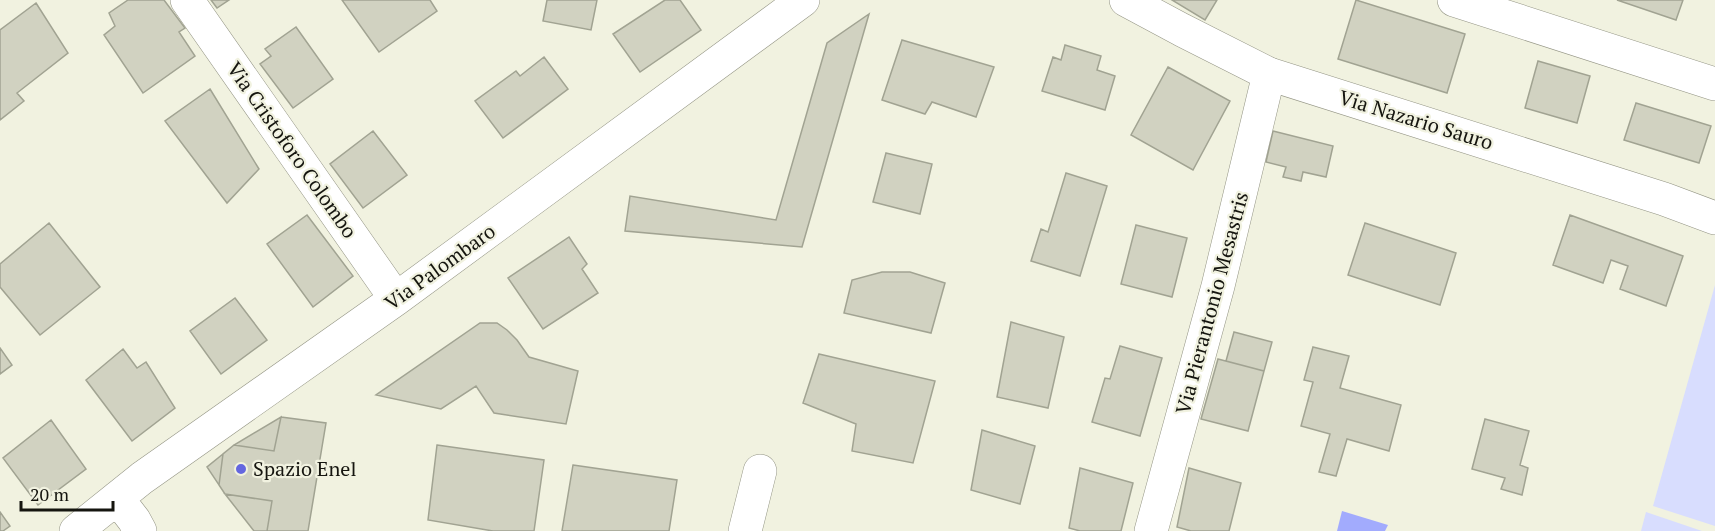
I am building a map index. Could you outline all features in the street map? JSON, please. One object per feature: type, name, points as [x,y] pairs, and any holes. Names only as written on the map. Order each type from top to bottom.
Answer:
[{"type":"street","name":"Via Cristoforo Colombo","points":[[187,0],[396,299]]},
{"type":"street","name":"Via Palombaro","points":[[75,531],[157,467],[396,299],[802,0]]},
{"type":"street","name":"Via Nazario Sauro","points":[[1126,0],[1269,74],[1664,198],[1715,218]]},
{"type":"street","points":[[1454,0],[1715,84]]},
{"type":"street","name":"Via Pierantonio Mesastris","points":[[1151,531],[1218,286],[1269,74]]},
{"type":"street","points":[[745,531],[760,471]]},
{"type":"street","points":[[117,498],[140,531]]},
{"type":"shaded area","points":[[1715,285],[1715,526],[1653,506]]},
{"type":"shaded area","points":[[1646,512],[1702,531],[1641,531]]},
{"type":"water","points":[[1342,511],[1388,525],[1385,531],[1337,531]]},
{"type":"building","points":[[128,0],[164,0],[185,28],[179,32],[195,56],[143,93],[104,35],[115,26],[109,13]]},
{"type":"building","points":[[211,0],[229,0],[217,8]]},
{"type":"building","points":[[342,0],[430,0],[437,11],[379,52]]},
{"type":"building","points":[[547,0],[597,0],[591,30],[543,21]]},
{"type":"building","points":[[665,0],[680,0],[701,30],[640,72],[613,34]]},
{"type":"building","points":[[1172,0],[1217,0],[1205,20]]},
{"type":"building","points":[[1356,0],[1465,34],[1447,93],[1338,59]]},
{"type":"building","points":[[1617,0],[1683,0],[1676,20]]},
{"type":"building","points":[[36,3],[68,53],[17,93],[24,101],[0,120],[0,30]]},
{"type":"building","points":[[869,14],[802,247],[625,231],[630,196],[776,220],[827,43]]},
{"type":"building","points":[[296,27],[333,79],[293,108],[260,64],[271,56],[265,49]]},
{"type":"building","points":[[902,40],[994,67],[976,117],[932,102],[925,114],[882,100]]},
{"type":"building","points":[[1065,45],[1101,56],[1097,70],[1115,76],[1105,110],[1042,91],[1053,57],[1061,60]]},
{"type":"building","points":[[544,57],[568,89],[503,138],[475,101],[516,71],[520,76]]},
{"type":"building","points":[[1538,61],[1590,76],[1577,123],[1525,108]]},
{"type":"building","points":[[1168,67],[1230,101],[1193,170],[1131,135]]},
{"type":"building","points":[[210,89],[259,169],[227,203],[165,121]]},
{"type":"building","points":[[1636,103],[1711,126],[1699,163],[1624,140]]},
{"type":"building","points":[[373,131],[407,175],[363,208],[330,164]]},
{"type":"building","points":[[1273,131],[1333,146],[1326,177],[1303,172],[1301,181],[1283,177],[1286,167],[1266,162]]},
{"type":"building","points":[[886,153],[932,164],[920,214],[873,202]]},
{"type":"building","points":[[1066,173],[1107,186],[1080,276],[1031,261],[1041,229],[1048,232]]},
{"type":"building","points":[[307,215],[353,276],[313,307],[267,244]]},
{"type":"building","points":[[1570,215],[1683,256],[1666,306],[1620,289],[1628,266],[1611,260],[1603,283],[1553,265]]},
{"type":"building","points":[[49,223],[100,287],[40,335],[0,287],[0,264]]},
{"type":"building","points":[[1365,223],[1456,253],[1440,305],[1348,275]]},
{"type":"building","points":[[1136,225],[1187,238],[1172,297],[1121,284]]},
{"type":"building","points":[[569,237],[587,264],[582,269],[598,293],[543,329],[508,278]]},
{"type":"building","points":[[882,272],[910,272],[945,283],[931,333],[844,313],[852,280]]},
{"type":"building","points":[[235,298],[267,340],[221,374],[190,331]]},
{"type":"building","points":[[1011,322],[1064,337],[1048,408],[997,397]]},
{"type":"building","points":[[480,323],[497,323],[517,340],[529,357],[578,371],[566,424],[494,413],[476,386],[441,409],[376,395]]},
{"type":"building","points":[[1234,332],[1272,342],[1264,371],[1226,361]]},
{"type":"building","points":[[1120,346],[1162,358],[1140,436],[1092,422],[1105,378],[1110,379]]},
{"type":"building","points":[[1313,347],[1349,356],[1340,388],[1401,405],[1389,451],[1347,439],[1336,476],[1319,472],[1330,434],[1301,426],[1313,382],[1304,380]]},
{"type":"building","points":[[0,348],[12,365],[0,374]]},
{"type":"building","points":[[123,349],[137,368],[146,362],[175,408],[132,441],[86,380]]},
{"type":"building","points":[[819,354],[935,381],[913,463],[852,451],[856,424],[803,403]]},
{"type":"building","points":[[1218,359],[1264,371],[1248,431],[1201,419]]},
{"type":"building","points":[[281,417],[326,423],[308,531],[267,531],[272,501],[225,494],[219,485],[223,454],[234,445],[274,451]]},
{"type":"building","points":[[281,417],[274,451],[234,445]]},
{"type":"building","points":[[1485,419],[1529,431],[1520,465],[1528,468],[1522,495],[1501,489],[1505,478],[1472,469]]},
{"type":"building","points":[[51,420],[86,469],[38,505],[3,458]]},
{"type":"building","points":[[982,430],[1035,446],[1020,504],[971,490]]},
{"type":"building","points":[[437,445],[544,460],[534,531],[493,531],[428,520]]},
{"type":"building","points":[[223,454],[219,485],[207,467]]},
{"type":"building","points":[[573,465],[677,480],[669,531],[562,531]]},
{"type":"building","points":[[1080,468],[1133,483],[1121,531],[1080,531],[1069,528]]},
{"type":"building","points":[[1189,468],[1241,483],[1229,531],[1191,531],[1177,527]]},
{"type":"building","points":[[225,494],[272,501],[267,531],[254,531]]},
{"type":"building","points":[[0,512],[10,526],[3,531],[0,531]]},
{"type":"place","name":"Spazio Enel","points":[[241,469]]}]
